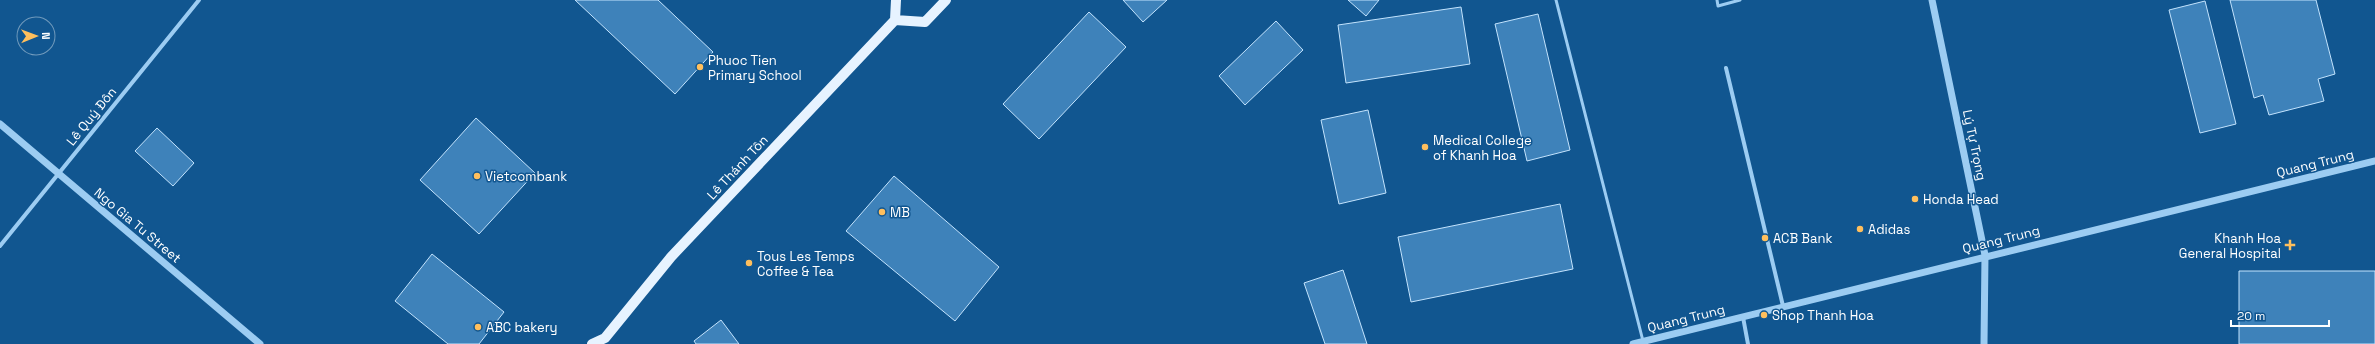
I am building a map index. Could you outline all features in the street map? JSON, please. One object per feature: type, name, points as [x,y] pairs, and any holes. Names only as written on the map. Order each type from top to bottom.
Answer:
[{"type":"main road","points":[[896,0],[895,20],[925,22],[946,0]]},
{"type":"main road","name":"Lê Thánh Tôn","points":[[592,344],[605,341],[671,256],[895,20]]},
{"type":"street","name":"Lê Quý Đôn","points":[[0,246],[198,0]]},
{"type":"street","name":"Lý Tự Trọng","points":[[1932,0],[1985,255],[1984,344]]},
{"type":"street","points":[[1726,68],[1783,306]]},
{"type":"street","name":"Ngo Gia Tu Street","points":[[0,124],[260,344]]},
{"type":"street","name":"Quang Trung","points":[[1632,344],[1985,255],[2375,161]]},
{"type":"street","points":[[1743,316],[1748,344]]},
{"type":"lane","points":[[1556,0],[1643,341]]},
{"type":"lane","points":[[1717,0],[1718,6],[1740,0]]},
{"type":"building","points":[[575,0],[658,0],[713,52],[675,94]]},
{"type":"building","points":[[1123,0],[1167,0],[1143,22]]},
{"type":"building","points":[[1348,0],[1379,0],[1366,16]]},
{"type":"building","points":[[2230,0],[2316,0],[2335,74],[2318,79],[2324,101],[2269,115],[2263,95],[2254,98]]},
{"type":"building","points":[[2205,1],[2236,124],[2200,133],[2169,10]]},
{"type":"building","points":[[1461,7],[1470,64],[1346,83],[1338,25]]},
{"type":"building","points":[[1089,12],[1126,47],[1039,139],[1003,104]]},
{"type":"building","points":[[1538,14],[1570,150],[1527,161],[1495,24]]},
{"type":"building","points":[[1276,21],[1303,50],[1245,105],[1219,76]]},
{"type":"building","points":[[1368,110],[1386,193],[1339,204],[1321,120]]},
{"type":"building","name":"Vietcombank","points":[[476,118],[535,173],[479,234],[420,180]]},
{"type":"building","points":[[157,128],[194,163],[173,186],[135,151]]},
{"type":"building","points":[[894,176],[999,267],[955,321],[846,231]]},
{"type":"building","points":[[1560,204],[1573,269],[1411,302],[1398,237]]},
{"type":"building","points":[[432,254],[504,312],[479,344],[448,344],[395,301]]},
{"type":"building","points":[[1343,270],[1367,344],[1325,344],[1304,283]]},
{"type":"building","points":[[2239,271],[2375,271],[2375,344],[2239,344]]},
{"type":"building","points":[[721,320],[739,344],[696,344],[694,341]]},
{"type":"place","name":"Phuoc Tien Primary School","points":[[700,67]]},
{"type":"place","name":"Medical College of Khanh Hoa","points":[[1425,147]]},
{"type":"place","name":"Vietcombank","points":[[477,176]]},
{"type":"place","name":"Honda Head","points":[[1915,199]]},
{"type":"place","name":"MB","points":[[882,212]]},
{"type":"place","name":"Adidas","points":[[1860,229]]},
{"type":"place","name":"ACB Bank","points":[[1765,238]]},
{"type":"place","name":"Khanh Hoa General Hospital","points":[[2290,245]]},
{"type":"place","name":"Tous Les Temps Coffee & Tea","points":[[749,263]]},
{"type":"place","name":"Shop Thanh Hoa","points":[[1764,315]]},
{"type":"place","name":"ABC bakery","points":[[478,327]]}]
